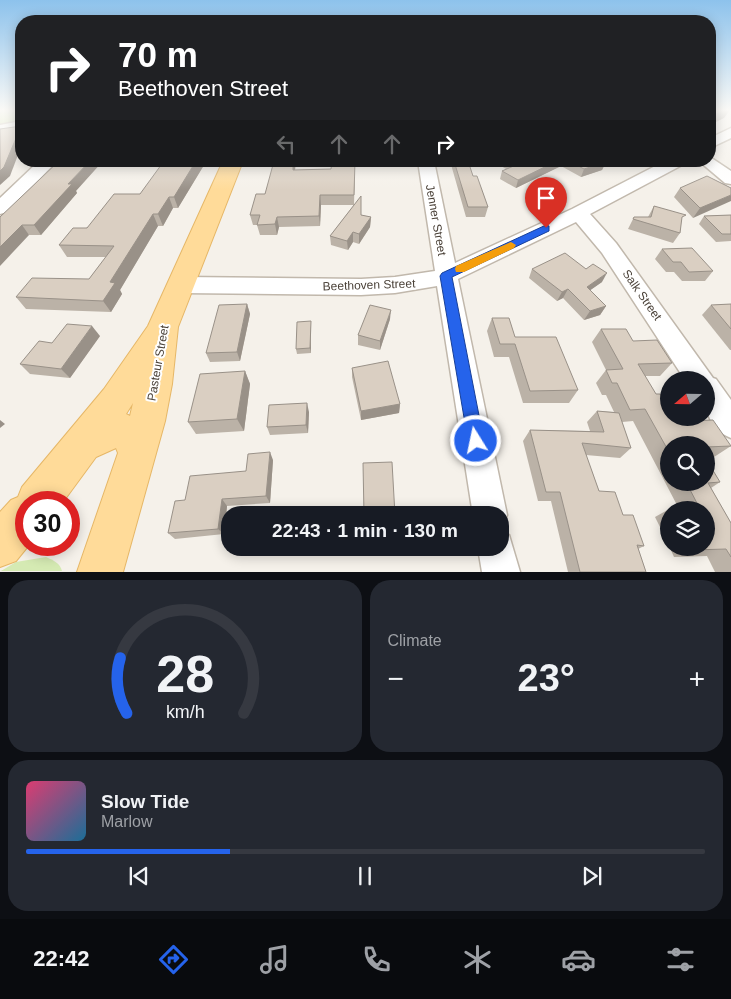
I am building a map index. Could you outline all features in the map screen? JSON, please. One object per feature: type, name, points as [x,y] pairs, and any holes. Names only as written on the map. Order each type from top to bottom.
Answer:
[{"type":"main road","name":"Pasteur Street","points":[[100,572],[147,421],[155,384],[163,327],[231,167]]},
{"type":"main road","points":[[46,491],[83,444],[144,359],[163,327]]},
{"type":"main road","points":[[83,444],[111,430],[123,430],[133,438],[137,454]]},
{"type":"main road","points":[[0,545],[15,528]]},
{"type":"street","points":[[0,208],[42,167]]},
{"type":"street","name":"Jenner Street","points":[[427,167],[488,506]]},
{"type":"street","name":"Beethoven Street","points":[[182,285],[349,287],[395,286],[424,282],[446,276],[579,213],[667,167]]},
{"type":"street","points":[[715,167],[731,179]]},
{"type":"street","name":"Salk Street","points":[[579,213],[609,248],[694,371]]},
{"type":"street","points":[[715,401],[731,424]]},
{"type":"street","points":[[498,556],[502,572]]},
{"type":"green space","points":[[46,557],[58,564],[62,571],[1,571],[16,562]]},
{"type":"building","points":[[0,137],[15,137],[4,167],[0,171]]},
{"type":"building","points":[[53,167],[84,167],[68,184],[72,184],[34,225],[22,225],[0,247],[0,217]]},
{"type":"building","points":[[160,167],[192,167],[174,197],[169,197],[158,214],[153,214],[110,282],[115,283],[103,301],[16,297],[32,278],[89,279],[114,246],[59,245],[73,228],[87,228],[114,194],[140,194]]},
{"type":"building","points":[[272,167],[293,167],[293,170],[355,167],[354,195],[320,195],[319,216],[277,217],[275,224],[257,225],[260,215],[250,215],[256,194],[265,194]]},
{"type":"building","points":[[456,167],[470,167],[473,176],[477,176],[488,207],[468,207]]},
{"type":"building","points":[[511,167],[545,167],[518,180],[502,171]]},
{"type":"building","points":[[707,176],[731,188],[731,195],[700,208],[680,188]]},
{"type":"building","points":[[361,196],[361,215],[371,217],[359,234],[353,232],[347,241],[330,236]]},
{"type":"building","points":[[654,206],[686,215],[682,217],[680,233],[633,219],[634,217],[651,217]]},
{"type":"building","points":[[731,215],[731,234],[722,234],[704,216]]},
{"type":"building","points":[[692,248],[713,271],[689,272],[681,262],[673,262],[662,249]]},
{"type":"building","points":[[565,253],[586,269],[593,264],[607,273],[587,287],[606,306],[590,311],[568,289],[562,292],[532,269]]},
{"type":"building","points":[[247,304],[237,352],[206,353],[219,305]]},
{"type":"building","points":[[731,304],[731,329],[711,305]]},
{"type":"building","points":[[370,305],[391,310],[380,341],[358,335]]},
{"type":"building","points":[[492,318],[509,318],[515,337],[556,337],[578,390],[530,391],[515,344],[500,344]]},
{"type":"building","points":[[311,321],[310,348],[296,349],[297,322]]},
{"type":"building","points":[[67,324],[92,326],[61,369],[20,364],[39,341],[52,343]]},
{"type":"building","points":[[601,329],[626,329],[633,341],[657,340],[672,363],[638,364],[656,394],[660,394],[660,426],[715,426],[715,423],[731,446],[715,447],[715,436],[660,436],[645,409],[630,410],[617,383],[612,383],[606,370],[623,369]]},
{"type":"building","points":[[388,361],[400,404],[361,411],[352,368]]},
{"type":"building","points":[[245,371],[237,419],[188,422],[200,374]]},
{"type":"building","points":[[307,403],[306,425],[267,427],[269,405]]},
{"type":"building","points":[[597,411],[619,413],[631,448],[582,443],[599,491],[615,492],[623,515],[633,515],[644,546],[637,545],[646,572],[580,572],[560,492],[546,492],[530,430],[604,432]]},
{"type":"building","points":[[270,452],[266,496],[222,499],[218,529],[168,533],[175,501],[185,500],[190,476],[246,471],[248,454]]},
{"type":"building","points":[[392,462],[394,506],[364,506],[363,463]]},
{"type":"building","points":[[715,474],[720,482],[715,482]]},
{"type":"building","points":[[691,491],[713,491],[731,523],[731,557],[726,549],[715,549],[715,501],[696,501]]},
{"type":"slow traffic","points":[[460,269],[511,245]]},
{"type":"route","points":[[476,441],[446,276],[546,228]]}]
